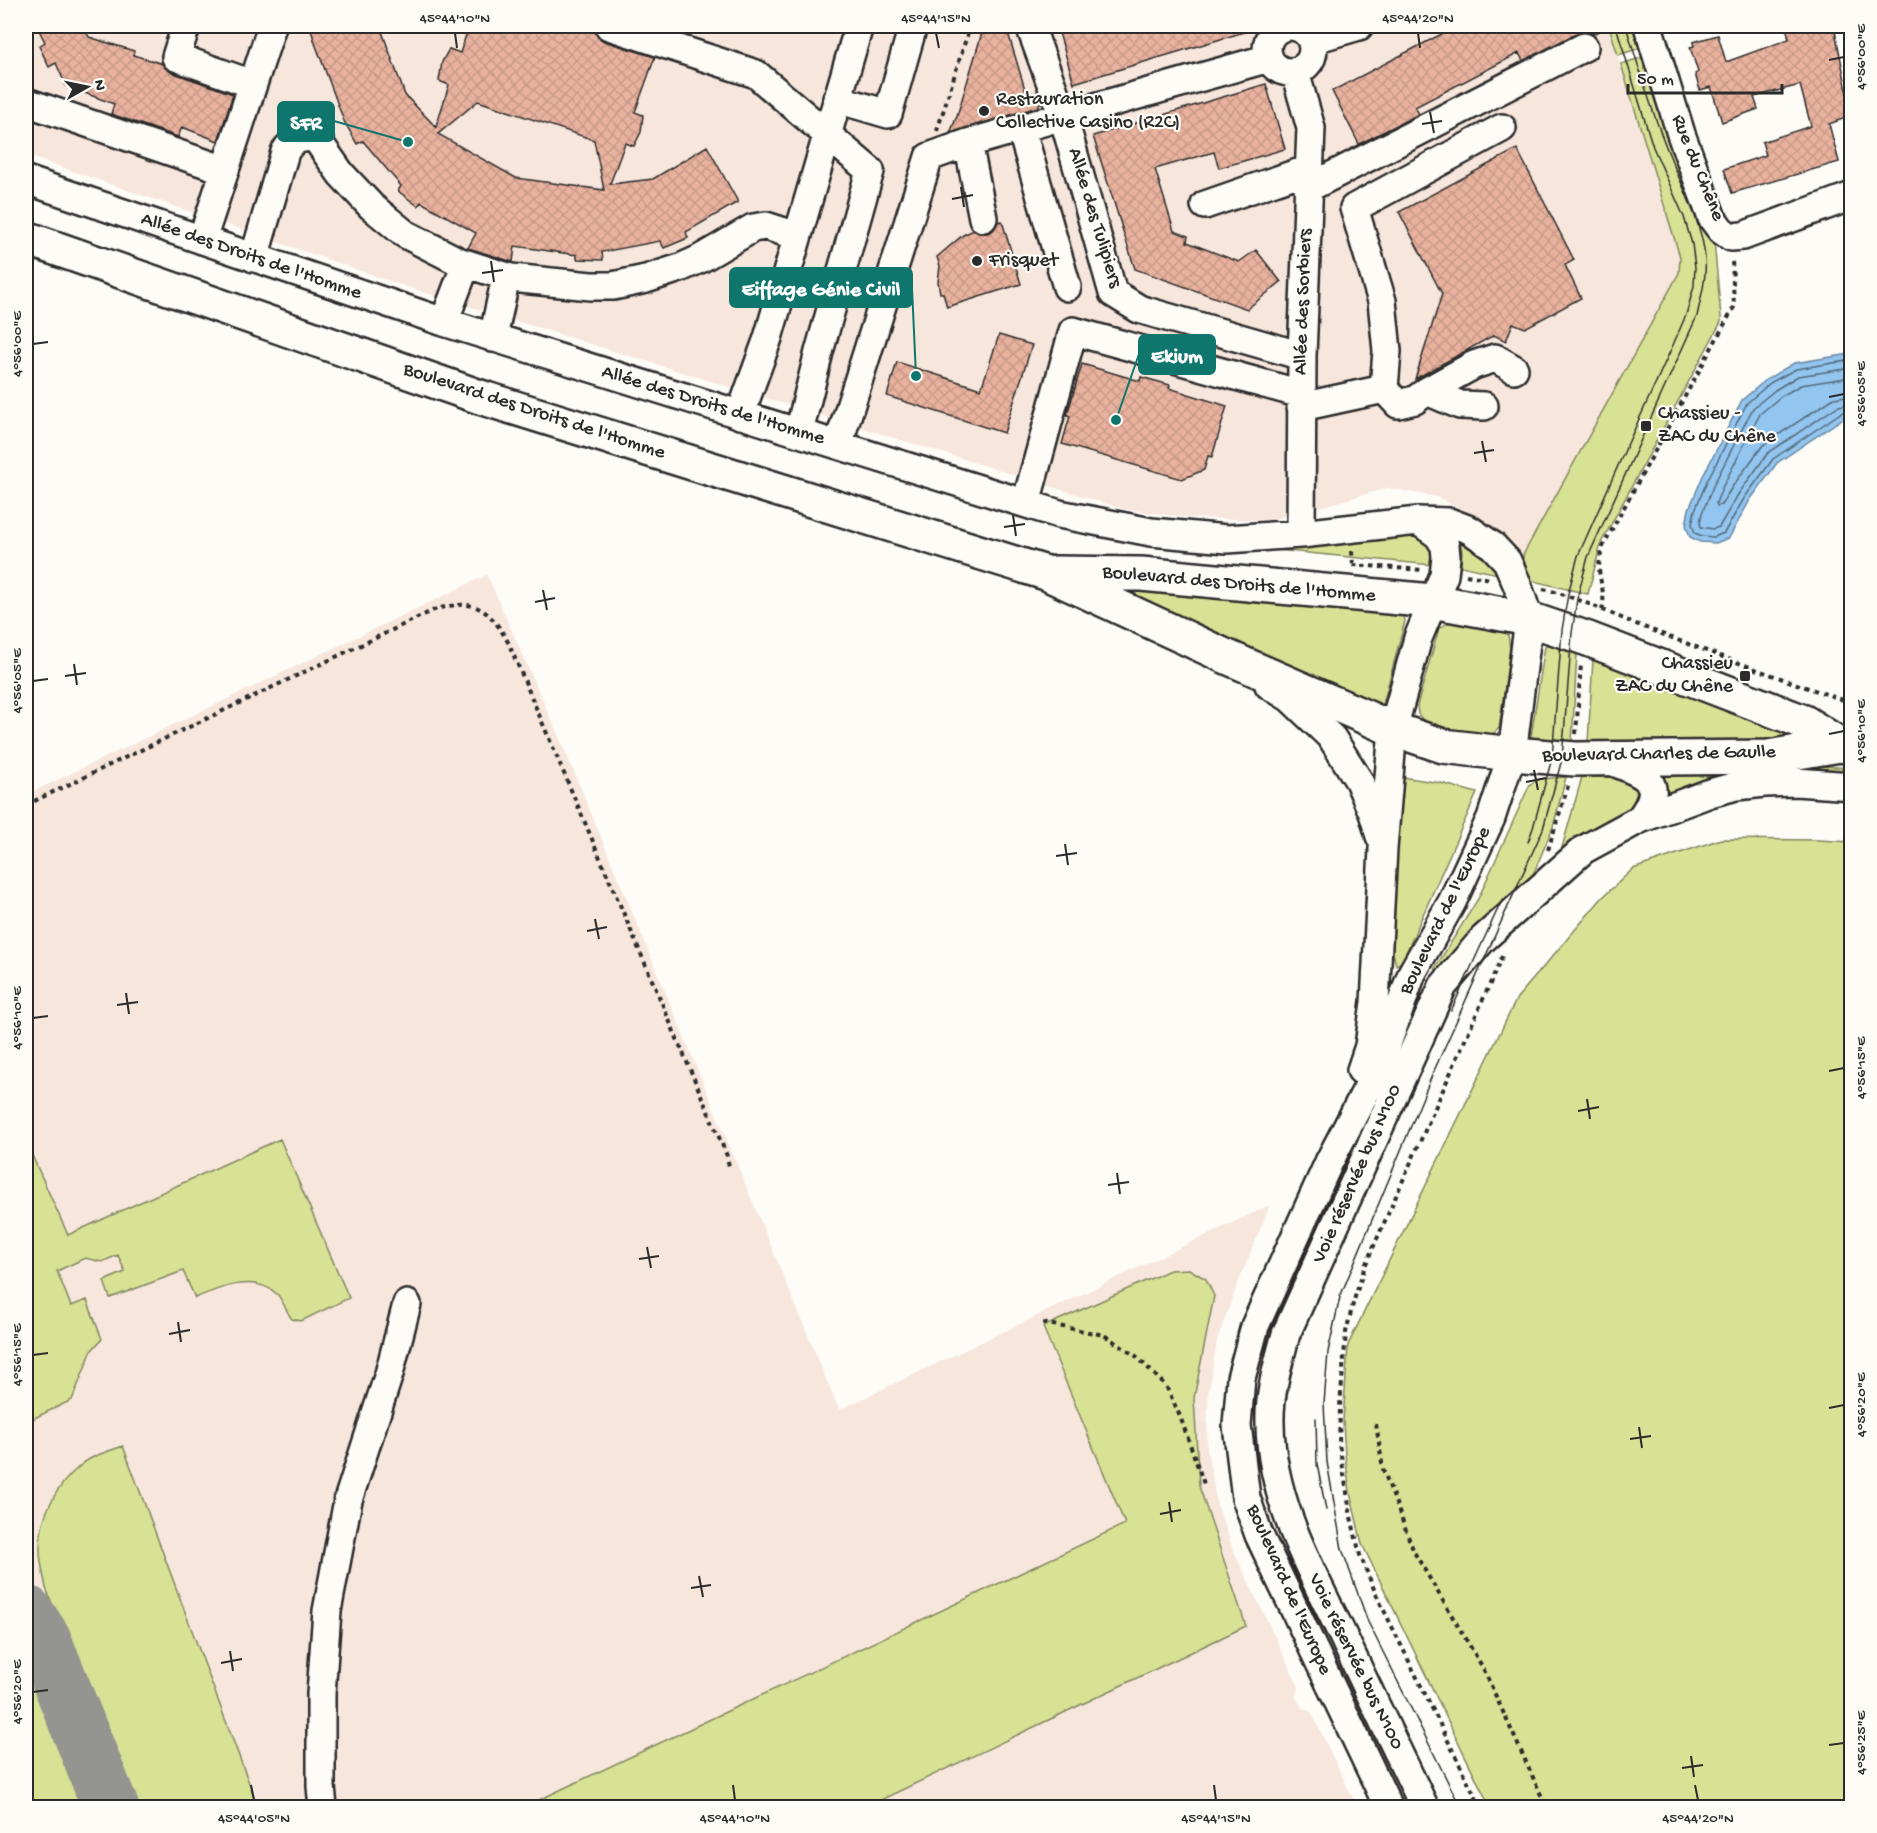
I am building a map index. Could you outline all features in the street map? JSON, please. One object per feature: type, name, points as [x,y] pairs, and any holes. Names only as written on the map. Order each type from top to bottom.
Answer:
[{"type":"main road","name":"Boulevard des Droits de l'Homme","points":[[26,238],[480,397],[1046,573],[1225,656],[1393,729]]},
{"type":"main road","name":"Boulevard des Droits de l'Homme","points":[[1046,573],[1141,574],[1432,601],[1529,619]]},
{"type":"main road","name":"Boulevard Charles de Gaulle","points":[[1529,619],[1588,639],[1804,722],[1846,746]]},
{"type":"main road","name":"Boulevard Charles de Gaulle","points":[[1393,729],[1443,746],[1512,754],[1590,759],[1768,756],[1846,746]]},
{"type":"street","points":[[186,26],[176,57],[252,84]]},
{"type":"street","points":[[202,240],[272,26]]},
{"type":"street","points":[[609,26],[756,74],[870,171],[799,432]]},
{"type":"street","points":[[740,415],[768,338],[859,26]]},
{"type":"street","points":[[837,99],[888,114],[913,26]]},
{"type":"street","name":"Allée des Tulipiers","points":[[1030,26],[1063,116],[1113,292],[1139,309],[1302,356]]},
{"type":"street","points":[[1293,26],[1303,30],[1311,40],[1312,55],[1307,65],[1295,72],[1279,69],[1269,58],[1270,39],[1282,27],[1293,26]]},
{"type":"street","points":[[1311,40],[1359,26]]},
{"type":"street","name":"Rue du Chêne","points":[[1648,26],[1681,134],[1712,218],[1721,230],[1731,237]]},
{"type":"street","points":[[1205,204],[1308,179],[1584,47]]},
{"type":"street","points":[[838,445],[929,157],[968,143],[1269,58]]},
{"type":"street","name":"Allée des Sorbiers","points":[[1295,72],[1311,128],[1302,356],[1301,534]]},
{"type":"street","points":[[28,98],[225,170]]},
{"type":"street","points":[[1021,128],[1068,287]]},
{"type":"street","points":[[1502,128],[1354,207],[1382,301],[1388,351],[1384,389],[1398,404],[1415,400],[1474,365],[1495,358],[1514,369]]},
{"type":"street","points":[[254,258],[285,152],[290,143],[297,139],[315,137],[341,174],[370,206],[405,234],[466,264],[506,277],[591,286],[613,286],[646,279],[680,268],[753,228],[766,226],[797,236]]},
{"type":"street","points":[[968,143],[983,218]]},
{"type":"street","name":"Allée des Droits de l'Homme","points":[[26,180],[493,338],[1059,514],[1151,532],[1227,539],[1301,534],[1418,521],[1449,522],[1470,530],[1493,546],[1507,561],[1518,584],[1529,619]]},
{"type":"street","points":[[1731,237],[1743,237],[1851,196]]},
{"type":"street","points":[[444,322],[466,264]]},
{"type":"street","points":[[493,338],[506,277]]},
{"type":"street","points":[[1026,504],[1073,331],[1301,401],[1384,389]]},
{"type":"street","points":[[1427,391],[1460,405],[1484,406]]},
{"type":"street","points":[[1418,521],[1438,535],[1445,546],[1444,575],[1432,601]]},
{"type":"street","name":"Boulevard de l'Europe","points":[[1329,1162],[1369,1046],[1375,1002],[1383,849],[1393,729],[1418,638],[1432,601]]},
{"type":"street","name":"Boulevard de l'Europe","points":[[1389,1808],[1259,1534],[1246,1498],[1237,1425],[1240,1378],[1255,1326],[1329,1162],[1380,1064],[1412,974],[1452,902],[1491,818],[1512,754],[1529,619]]},
{"type":"street","name":"Boulevard de l'Europe","points":[[1225,656],[1290,698],[1332,738],[1359,780],[1373,813],[1383,849]]},
{"type":"street","points":[[1590,759],[1642,774],[1649,781],[1653,790],[1652,800],[1640,819]]},
{"type":"street","name":"Voie réservée bus N100","points":[[1425,1808],[1298,1543],[1279,1490],[1270,1424],[1276,1368],[1286,1334],[1443,986],[1483,939],[1583,850],[1640,819],[1710,793],[1736,786],[1796,782],[1851,786]]},
{"type":"street","points":[[1422,1031],[1419,1010],[1423,988],[1452,902]]},
{"type":"street","points":[[323,1808],[321,1694],[327,1611],[348,1500],[388,1374],[407,1304]]},
{"type":"path","points":[[929,157],[970,26]]},
{"type":"path","points":[[1544,886],[1546,856],[1565,799],[1590,759],[1580,668],[1593,624],[1604,603],[1599,569],[1604,544],[1734,307],[1731,237]]},
{"type":"path","points":[[26,805],[434,610],[453,604],[466,604],[480,608],[495,622],[508,642],[727,1156],[729,1167]]},
{"type":"path","points":[[1602,609],[1790,682],[1851,703]]},
{"type":"path","points":[[1480,1808],[1376,1593],[1360,1555],[1344,1481],[1339,1444],[1342,1366],[1346,1332],[1365,1266],[1506,947]]},
{"type":"path","points":[[1043,1323],[1104,1335],[1136,1356],[1166,1386],[1180,1416],[1204,1484]]},
{"type":"path","points":[[1376,1424],[1383,1469],[1414,1552],[1483,1668],[1547,1808]]},
{"type":"shaded area","points":[[26,26],[1609,26],[1680,257],[1679,273],[1523,555],[1478,517],[1437,497],[1388,488],[1271,520],[1191,518],[1124,509],[413,289],[26,155]]},
{"type":"shaded area","points":[[487,575],[566,753],[839,1410],[1270,1205],[1217,1341],[1208,1396],[1207,1449],[1217,1504],[1234,1552],[1299,1687],[1295,1696],[1302,1708],[1311,1712],[1357,1807],[26,1808],[26,795]]},
{"type":"green space","points":[[1609,26],[1638,26],[1644,47],[1618,55]]},
{"type":"green space","points":[[1647,56],[1714,241],[1721,322],[1601,543],[1588,594],[1529,580],[1523,555],[1679,273],[1680,257],[1621,64]]},
{"type":"green space","points":[[1414,534],[1433,548],[1432,565],[1266,549]]},
{"type":"green space","points":[[1464,535],[1503,575],[1461,566],[1460,539]]},
{"type":"green space","points":[[1129,590],[1401,613],[1405,621],[1383,704],[1381,706],[1125,595],[1124,592]]},
{"type":"green space","points":[[1451,621],[1502,631],[1508,635],[1510,649],[1499,728],[1488,736],[1479,737],[1426,724],[1418,714],[1417,706],[1439,628]]},
{"type":"green space","points":[[1552,644],[1577,653],[1572,742],[1537,742],[1531,737],[1545,646]]},
{"type":"green space","points":[[1593,659],[1805,734],[1807,743],[1588,742]]},
{"type":"green space","points":[[1701,764],[1822,766],[1851,768],[1852,774],[1665,795],[1664,783],[1659,773]]},
{"type":"green space","points":[[1402,777],[1441,783],[1477,793],[1402,962],[1396,965],[1390,941]]},
{"type":"green space","points":[[1566,777],[1553,827],[1532,877],[1437,973],[1435,968],[1478,899],[1530,784],[1540,779]]},
{"type":"green space","points":[[1582,777],[1630,779],[1636,789],[1637,802],[1628,810],[1561,851]]},
{"type":"green space","points":[[1721,839],[1851,842],[1851,1807],[1490,1807],[1362,1544],[1350,1492],[1345,1455],[1343,1422],[1348,1345],[1517,998],[1602,898],[1633,869]]},
{"type":"green space","points":[[280,1139],[349,1298],[301,1321],[292,1319],[277,1294],[258,1284],[237,1284],[195,1298],[183,1271],[110,1298],[104,1281],[125,1272],[118,1255],[102,1262],[85,1258],[57,1271],[71,1306],[87,1300],[102,1339],[92,1350],[72,1400],[26,1422],[26,1142],[68,1235]]},
{"type":"green space","points":[[1189,1269],[1206,1279],[1214,1296],[1194,1398],[1199,1486],[1246,1626],[866,1807],[524,1807],[1125,1524],[1043,1327],[1170,1270]]},
{"type":"green space","points":[[123,1446],[258,1807],[132,1807],[46,1588],[40,1539],[50,1504],[63,1483],[81,1465],[96,1456]]},
{"type":"green space","points":[[26,1676],[32,1682],[81,1807],[26,1807]]},
{"type":"water","points":[[1851,354],[1851,417],[1845,417],[1777,463],[1750,500],[1729,538],[1716,543],[1700,542],[1690,537],[1686,525],[1689,509],[1702,478],[1742,400],[1767,379],[1794,363]]},
{"type":"building","points":[[37,26],[83,26],[89,37],[134,51],[133,55],[163,64],[171,72],[233,94],[218,141],[182,127],[178,137],[111,114],[114,104],[66,86],[56,63],[49,67],[39,46],[45,42]]},
{"type":"building","points":[[310,26],[380,26],[405,95],[436,127],[449,85],[439,81],[442,62],[449,49],[460,53],[469,26],[576,26],[595,32],[604,41],[655,57],[635,112],[643,115],[641,132],[634,146],[625,143],[610,184],[653,179],[707,146],[738,202],[686,232],[688,238],[664,248],[660,241],[602,252],[603,260],[577,259],[577,255],[515,246],[513,262],[468,248],[476,233],[421,202],[418,206],[398,191],[401,186],[363,141],[357,144],[344,121]],"holes":[[[478,101],[594,140],[604,190],[516,178],[438,134]]]},
{"type":"building","points":[[984,26],[1006,26],[1027,96],[1038,92],[1041,101],[1038,107],[950,133],[957,116]]},
{"type":"building","points":[[1057,26],[1250,26],[1251,30],[1074,83]]},
{"type":"building","points":[[1457,26],[1609,26],[1593,34],[1585,31],[1577,33],[1523,61],[1519,53],[1415,107],[1419,114],[1359,144],[1332,91]]},
{"type":"building","points":[[1786,26],[1834,26],[1851,110],[1851,116],[1829,124],[1839,162],[1732,193],[1724,169],[1766,155],[1762,142],[1811,126],[1800,85],[1754,97],[1758,109],[1722,122],[1711,87],[1700,90],[1695,74],[1698,72],[1690,47],[1694,46],[1693,42],[1718,35],[1726,62],[1789,39]]},
{"type":"building","points":[[1266,84],[1285,149],[1219,168],[1214,152],[1155,169],[1174,231],[1188,236],[1187,242],[1239,262],[1256,250],[1281,282],[1247,309],[1135,269],[1093,136]]},
{"type":"building","points":[[1517,149],[1574,260],[1565,265],[1581,298],[1525,328],[1513,323],[1506,341],[1494,335],[1415,379],[1442,294],[1399,212]]},
{"type":"building","name":"Frisquet","points":[[1002,221],[1021,284],[947,307],[943,293],[940,293],[938,282],[940,266],[937,257],[963,235],[974,230],[987,233]]},
{"type":"building","points":[[999,335],[1032,345],[1004,433],[887,396],[897,362],[981,389]]},
{"type":"building","points":[[1082,364],[1140,381],[1141,377],[1170,385],[1169,388],[1227,406],[1212,457],[1208,456],[1204,470],[1182,479],[1062,444],[1070,416],[1067,415]]},
{"type":"taxiway","points":[[26,1613],[43,1639],[111,1808]]},
{"type":"tram line","points":[[1528,842],[1552,758],[1562,630],[1578,556],[1686,315],[1694,286],[1695,267],[1692,244],[1684,217],[1653,147],[1616,26]]},
{"type":"tram line","points":[[1461,1808],[1368,1622],[1342,1549],[1327,1462],[1324,1404],[1328,1352],[1340,1297],[1433,1073],[1543,829],[1562,759],[1572,633],[1577,599],[1588,557],[1697,316],[1705,272],[1703,242],[1654,115],[1626,26]]},
{"type":"tram line","points":[[1451,1011],[1501,902]]},
{"type":"tram line","points":[[1316,1418],[1317,1464],[1326,1510]]},
{"type":"place","name":"Restauration Collective Casino (R2C)","points":[[984,111]]},
{"type":"place","name":"SFR","points":[[408,142]]},
{"type":"place","name":"Frisquet","points":[[977,261]]},
{"type":"place","name":"Eiffage Génie Civil","points":[[916,376]]},
{"type":"place","name":"Ekium","points":[[1116,420]]},
{"type":"place","name":"Chassieu - ZAC du Chêne","points":[[1646,426]]},
{"type":"place","name":"Chassieu ZAC du Chêne","points":[[1745,676]]}]
